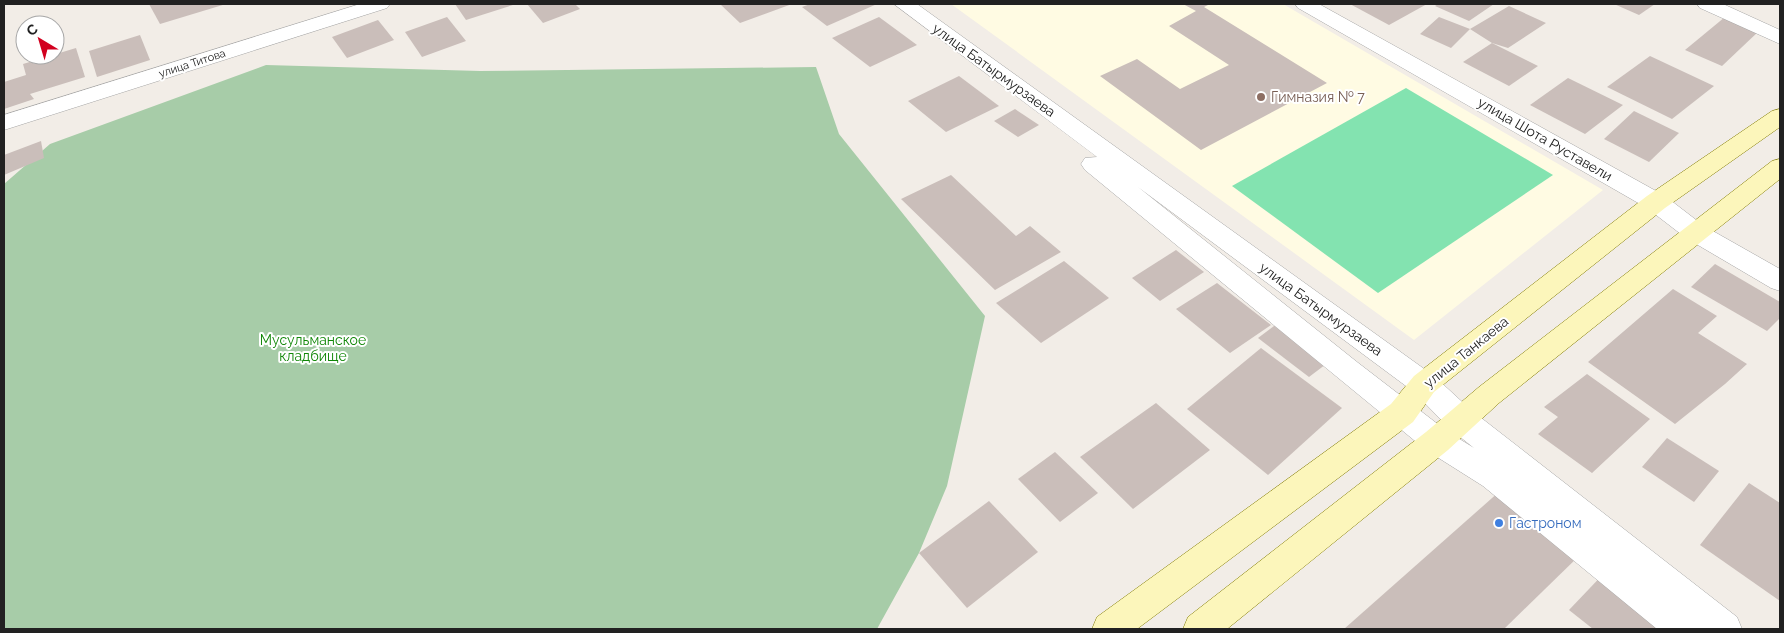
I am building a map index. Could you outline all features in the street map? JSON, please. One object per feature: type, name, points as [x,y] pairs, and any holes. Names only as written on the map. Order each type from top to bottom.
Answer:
[{"type":"main road","name":"улица Танкаева","points":[[1109,629],[1402,413],[1424,384],[1656,202],[1780,116]]},
{"type":"main road","points":[[1200,629],[1437,441],[1460,419],[1695,232],[1780,167]]},
{"type":"street","name":"улица Титова","points":[[4,123],[380,4]]},
{"type":"street","name":"улица Батырмурзаева","points":[[896,4],[1437,441],[1494,476],[1684,629]]},
{"type":"street","name":"улица Батырмурзаева","points":[[904,4],[1424,384],[1460,419],[1725,629]]},
{"type":"street","name":"улица Шота Руставели","points":[[1305,4],[1656,202],[1695,232],[1780,281]]},
{"type":"street","points":[[1707,4],[1780,38]]},
{"type":"shaded area","name":"Гимназия № 7","points":[[951,4],[1283,4],[1603,190],[1414,340]]},
{"type":"green space","name":"Мусульманское кладбище","points":[[266,65],[480,71],[816,67],[839,134],[985,316],[947,486],[919,553],[877,629],[4,629],[4,184],[50,144]]},
{"type":"green space","points":[[1406,88],[1553,175],[1378,293],[1232,186]]},
{"type":"building","points":[[149,4],[226,4],[160,24]]},
{"type":"building","points":[[455,4],[516,4],[466,20]]},
{"type":"building","points":[[527,4],[575,4],[580,9],[543,23]]},
{"type":"building","points":[[720,4],[792,4],[740,23]]},
{"type":"building","points":[[810,4],[877,4],[827,26],[802,7]]},
{"type":"building","points":[[1183,4],[1210,4],[1204,7],[1327,83],[1201,150],[1100,76],[1137,59],[1180,89],[1229,65],[1169,26],[1196,11]]},
{"type":"building","points":[[1350,4],[1427,4],[1389,25]]},
{"type":"building","points":[[1438,4],[1494,4],[1469,21],[1435,6]]},
{"type":"building","points":[[1614,4],[1655,4],[1639,15]]},
{"type":"building","points":[[1509,6],[1546,23],[1508,48],[1492,43],[1470,29]]},
{"type":"building","points":[[447,17],[466,41],[422,57],[405,32]]},
{"type":"building","points":[[879,17],[917,45],[870,67],[832,38]]},
{"type":"building","points":[[1439,17],[1470,29],[1451,48],[1420,34]]},
{"type":"building","points":[[1725,17],[1760,30],[1722,66],[1685,50]]},
{"type":"building","points":[[378,20],[394,40],[347,58],[332,37]]},
{"type":"building","points":[[140,35],[150,60],[97,77],[89,51]]},
{"type":"building","points":[[1492,43],[1538,66],[1509,86],[1463,62]]},
{"type":"building","points":[[76,48],[85,77],[30,94],[34,99],[4,109],[4,82],[26,75],[23,65],[65,65],[65,51]]},
{"type":"building","points":[[1650,56],[1714,86],[1672,119],[1607,87]]},
{"type":"building","points":[[959,76],[999,106],[946,132],[908,101]]},
{"type":"building","points":[[1568,78],[1623,105],[1585,134],[1530,105]]},
{"type":"building","points":[[1015,109],[1039,125],[1018,137],[994,121]]},
{"type":"building","points":[[1634,111],[1679,133],[1649,162],[1604,139]]},
{"type":"building","points":[[41,141],[44,158],[4,175],[4,155]]},
{"type":"building","points":[[951,175],[1016,236],[1030,226],[1061,252],[995,290],[901,199]]},
{"type":"building","points":[[1176,250],[1204,272],[1160,301],[1132,278]]},
{"type":"building","points":[[1064,261],[1109,298],[1041,343],[996,303]]},
{"type":"building","points":[[1715,264],[1780,302],[1780,318],[1767,331],[1691,287]]},
{"type":"building","points":[[1217,283],[1271,325],[1230,353],[1176,309]]},
{"type":"building","points":[[1673,289],[1717,316],[1698,333],[1747,364],[1675,424],[1588,362]]},
{"type":"building","points":[[1286,317],[1338,355],[1309,377],[1258,338]]},
{"type":"building","points":[[1261,348],[1342,408],[1268,475],[1187,409]]},
{"type":"building","points":[[1587,374],[1650,419],[1592,473],[1538,434],[1558,417],[1544,407]]},
{"type":"building","points":[[1156,403],[1210,450],[1133,509],[1080,457]]},
{"type":"building","points":[[1667,438],[1719,471],[1694,502],[1642,467]]},
{"type":"building","points":[[1055,452],[1098,493],[1060,522],[1018,479]]},
{"type":"building","points":[[1749,483],[1780,503],[1780,601],[1700,545]]},
{"type":"building","points":[[1500,491],[1581,554],[1504,629],[1344,629]]},
{"type":"building","points":[[989,501],[1038,552],[967,608],[919,553]]},
{"type":"building","points":[[1609,568],[1685,627],[1683,629],[1593,629],[1569,610]]},
{"type":"place","name":"Гимназия № 7","points":[[1261,97]]},
{"type":"place","name":"Гастроном","points":[[1499,523]]}]
